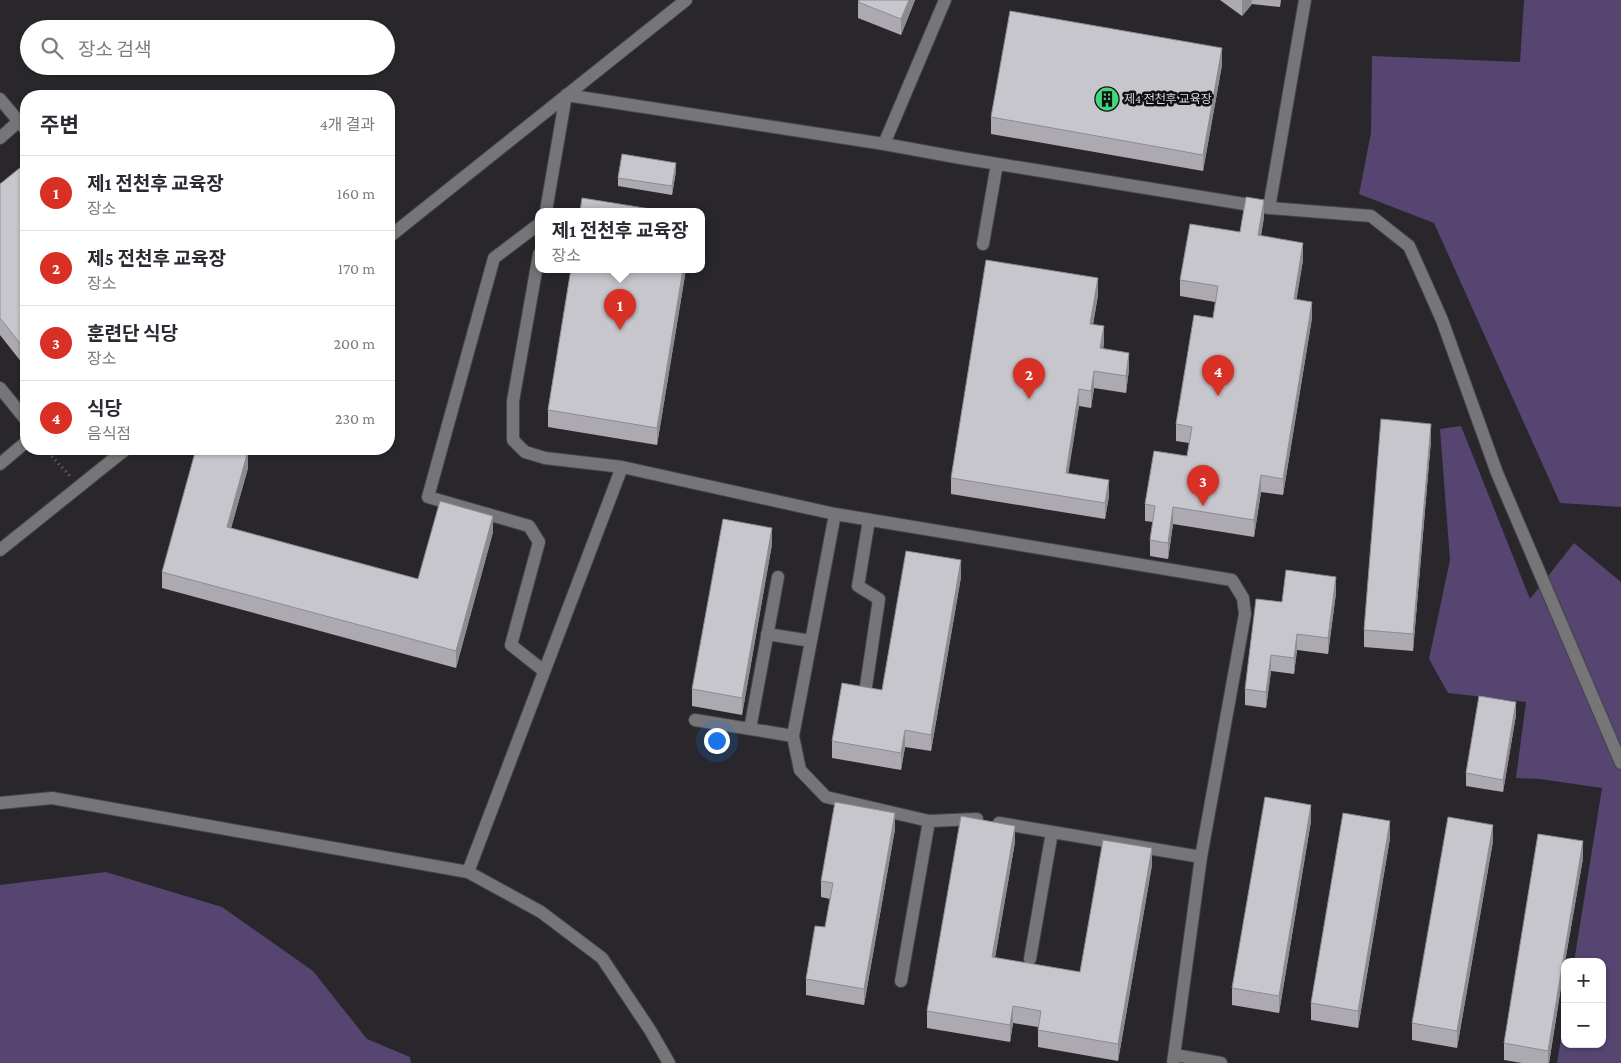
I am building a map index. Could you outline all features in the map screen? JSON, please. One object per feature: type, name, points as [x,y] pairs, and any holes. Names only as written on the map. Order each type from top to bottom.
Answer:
[{"type":"street","points":[[395,232],[686,0]]},
{"type":"street","points":[[884,144],[945,0]]},
{"type":"street","points":[[1269,208],[1306,0]]},
{"type":"street","points":[[566,94],[884,144],[1269,208],[1371,216],[1409,246],[1442,320],[1497,473],[1621,763]]},
{"type":"street","points":[[547,208],[566,94]]},
{"type":"street","points":[[0,99],[20,122]]},
{"type":"street","points":[[0,138],[20,128]]},
{"type":"street","points":[[983,244],[997,164]]},
{"type":"street","points":[[535,227],[494,258],[428,497],[529,526],[539,542],[511,645],[544,671]]},
{"type":"street","points":[[536,273],[513,401],[513,440],[525,452],[545,458],[622,467],[835,514],[1232,580],[1243,598],[1245,614],[1201,857],[1174,1059],[1221,1063]]},
{"type":"street","points":[[0,388],[20,413]]},
{"type":"street","points":[[0,464],[20,447]]},
{"type":"street","points":[[0,550],[118,455]]},
{"type":"street","points":[[468,872],[622,467]]},
{"type":"street","points":[[835,514],[793,736],[800,770],[826,797],[929,821],[971,818],[1201,857]]},
{"type":"street","points":[[865,693],[879,599],[858,586],[869,520]]},
{"type":"street","points":[[750,729],[778,577]]},
{"type":"street","points":[[767,634],[811,641]]},
{"type":"street","points":[[695,720],[793,736]]},
{"type":"street","points":[[0,802],[52,798],[468,872],[541,912],[602,958],[650,1030],[669,1063]]},
{"type":"street","points":[[900,981],[929,821]]},
{"type":"street","points":[[1030,959],[1052,832]]},
{"type":"path","points":[[51,455],[79,486]]},
{"type":"shaded area","points":[[1524,0],[1621,0],[1621,507],[1560,503],[1434,223],[1359,194],[1371,133],[1372,56],[1520,62]]},
{"type":"shaded area","points":[[1461,426],[1530,599],[1574,543],[1621,582],[1621,1063],[1557,1063],[1561,1039],[1561,1048],[1606,1048],[1606,958],[1575,958],[1602,788],[1540,779],[1516,778],[1526,702],[1448,693],[1429,659],[1450,560],[1440,429]]},
{"type":"shaded area","points":[[106,872],[222,907],[313,971],[367,1039],[410,1057],[411,1063],[0,1063],[0,885]]},
{"type":"building","points":[[859,0],[909,0],[901,19],[858,2]]},
{"type":"building","name":"제4 전천후 교육장","points":[[1010,11],[1222,48],[1203,155],[991,117]]},
{"type":"building","points":[[622,154],[676,163],[672,186],[618,178]]},
{"type":"building","points":[[20,168],[20,343],[0,318],[0,184]]},
{"type":"building","points":[[1246,197],[1264,200],[1258,235],[1303,243],[1294,299],[1312,302],[1283,479],[1261,475],[1254,520],[1173,507],[1168,543],[1150,540],[1155,506],[1145,504],[1154,451],[1187,456],[1192,427],[1176,424],[1194,315],[1213,318],[1218,286],[1180,280],[1190,224],[1240,232]]},
{"type":"building","points":[[582,198],[644,208],[580,208]]},
{"type":"building","points":[[986,260],[1098,278],[1090,324],[1104,326],[1100,348],[1129,353],[1126,376],[1094,371],[1091,391],[1079,389],[1066,473],[1109,480],[1105,503],[951,478]]},
{"type":"building","points":[[570,273],[682,273],[657,428],[548,410]]},
{"type":"building","points":[[1381,419],[1431,424],[1413,634],[1364,630]]},
{"type":"building","points":[[194,455],[247,455],[227,527],[418,579],[440,501],[493,516],[456,651],[162,572]]},
{"type":"building","points":[[723,519],[772,528],[742,698],[692,689]]},
{"type":"building","points":[[906,551],[961,560],[931,735],[905,730],[901,753],[832,741],[842,683],[882,690]]},
{"type":"building","points":[[1286,570],[1336,577],[1328,638],[1297,634],[1294,658],[1271,655],[1266,692],[1245,689],[1256,599],[1282,602]]},
{"type":"building","points":[[1479,696],[1516,702],[1503,780],[1466,773]]},
{"type":"building","points":[[1265,797],[1311,805],[1279,996],[1232,988]]},
{"type":"building","points":[[835,802],[895,813],[864,989],[806,979],[815,926],[825,927],[833,883],[821,881]]},
{"type":"building","points":[[1343,813],[1390,821],[1358,1011],[1311,1003]]},
{"type":"building","points":[[961,816],[1015,826],[992,957],[1080,972],[1103,840],[1152,848],[1118,1044],[1038,1030],[1041,1011],[1013,1006],[1010,1025],[927,1011]]},
{"type":"building","points":[[1448,817],[1493,825],[1457,1031],[1412,1023]]},
{"type":"building","points":[[1538,834],[1583,841],[1564,958],[1561,958],[1561,973],[1548,1051],[1504,1043]]},
{"type":"place","name":"제4 전천후 교육장","points":[[1107,99]]},
{"type":"place","name":"제1 전천후 교육장","points":[[620,330]]},
{"type":"place","name":"식당","points":[[1218,396]]},
{"type":"place","name":"제5 전천후 교육장","points":[[1029,399]]},
{"type":"place","name":"훈련단 식당","points":[[1203,506]]}]
